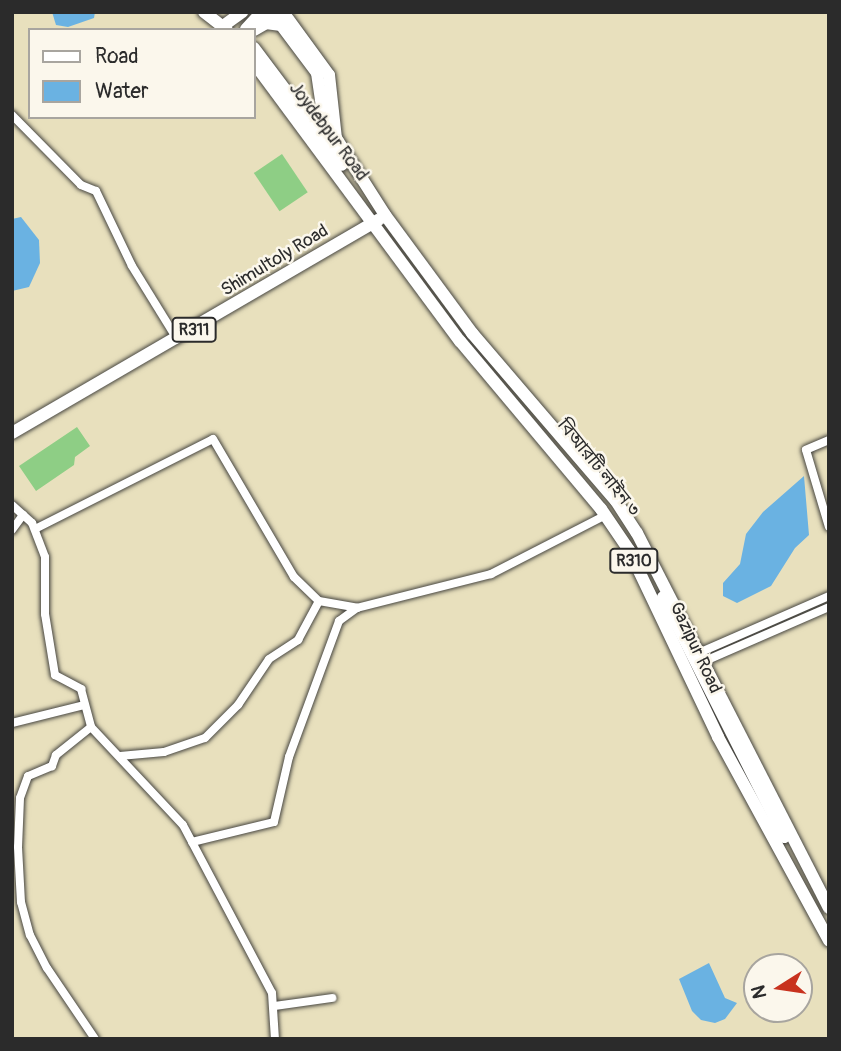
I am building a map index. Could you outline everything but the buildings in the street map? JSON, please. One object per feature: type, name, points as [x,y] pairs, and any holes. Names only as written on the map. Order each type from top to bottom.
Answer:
[{"type":"main road","points":[[204,12],[225,28],[242,12]]},
{"type":"main road","points":[[248,28],[259,15],[285,14]]},
{"type":"main road","name":"Joydebpur Road","points":[[285,14],[329,75],[336,138],[380,219]]},
{"type":"main road","name":"বিআরটি লাইন ৩","points":[[256,29],[266,23],[281,26],[317,73],[328,145]]},
{"type":"main road","name":"বিআরটি লাইন ৩","points":[[256,51],[498,376],[624,525],[829,921]]},
{"type":"main road","name":"Joydebpur Road","points":[[256,65],[380,219]]},
{"type":"main road","points":[[294,102],[309,102],[321,90]]},
{"type":"main road","name":"Shimultoly Road","points":[[12,433],[177,340],[380,219]]},
{"type":"main road","name":"Gazipur Road","points":[[380,219],[460,341],[606,515],[629,550],[718,737],[829,941]]},
{"type":"main road","name":"Gazipur Road","points":[[380,219],[503,371],[616,501],[703,656],[825,891],[829,908]]},
{"type":"street","points":[[12,115],[81,185],[96,191],[132,266],[177,340]]},
{"type":"street","points":[[35,530],[213,439],[293,577],[319,601],[357,608]]},
{"type":"street","points":[[829,440],[806,450],[829,527]]},
{"type":"street","points":[[12,505],[35,530],[45,557],[45,614],[55,675],[81,689],[91,727],[183,825],[262,970],[275,1006],[275,1039]]},
{"type":"street","points":[[12,530],[23,515]]},
{"type":"street","points":[[192,842],[274,822],[289,757],[339,621],[357,608],[491,574],[606,515]]},
{"type":"street","points":[[703,656],[829,596]]},
{"type":"street","points":[[120,757],[164,752],[205,738],[238,705],[269,659],[298,640],[319,601]]},
{"type":"street","points":[[703,656],[829,607]]},
{"type":"street","points":[[12,723],[85,705]]},
{"type":"street","points":[[91,727],[56,755],[52,766],[28,776],[20,797],[15,847],[21,902],[30,935],[47,968],[95,1039]]},
{"type":"street","points":[[275,1006],[332,998]]},
{"type":"green space","points":[[282,154],[308,192],[280,211],[254,173]]},
{"type":"green space","points":[[77,427],[90,446],[75,457],[74,465],[36,491],[19,466]]},
{"type":"water","points":[[52,12],[95,12],[94,18],[68,27],[56,25]]},
{"type":"water","points":[[21,217],[39,240],[40,263],[29,287],[12,291],[12,219]]},
{"type":"water","points":[[804,476],[809,535],[795,548],[771,586],[737,603],[723,596],[723,583],[740,564],[746,534],[763,512]]},
{"type":"water","points":[[709,963],[725,998],[737,1003],[725,1019],[715,1023],[701,1020],[692,1011],[679,979]]}]
